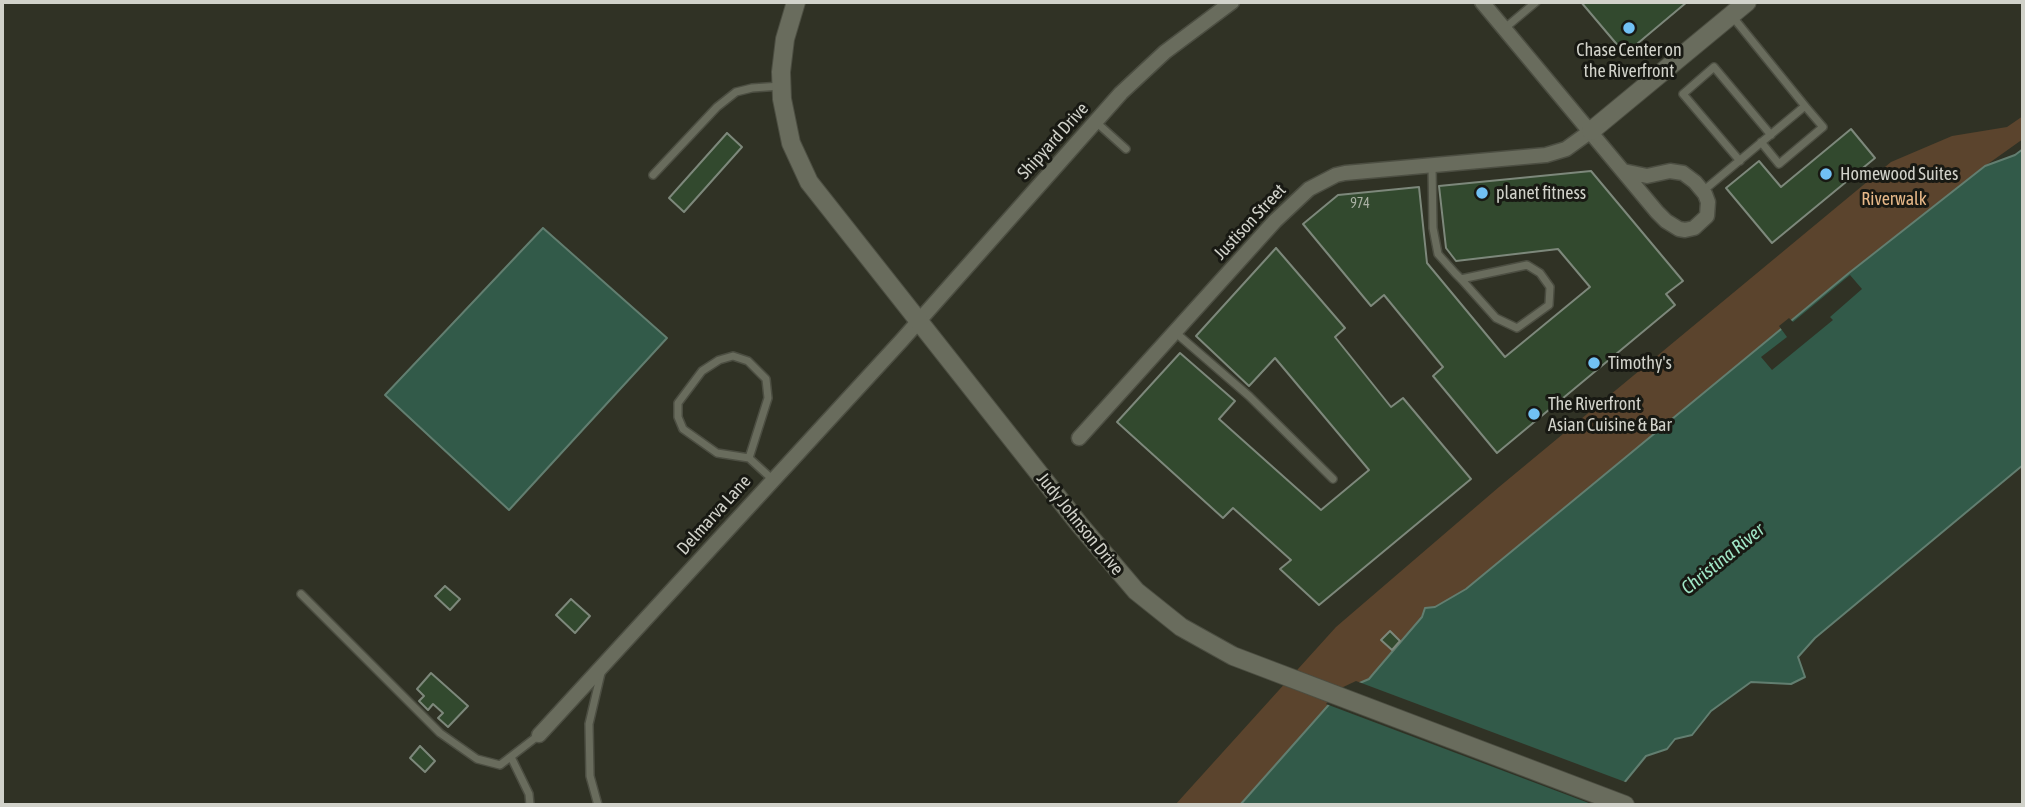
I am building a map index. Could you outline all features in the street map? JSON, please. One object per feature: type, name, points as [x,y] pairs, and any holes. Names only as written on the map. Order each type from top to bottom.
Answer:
[{"type":"street","name":"Judy Johnson Drive","points":[[796,2],[785,39],[781,86],[791,143],[809,182],[1071,515],[1136,591],[1171,620],[1204,641],[1279,675],[1625,805]]},
{"type":"street","name":"Shipyard Drive","points":[[918,321],[1096,121],[1150,65],[1232,2]]},
{"type":"street","points":[[1482,2],[1657,212],[1679,229],[1694,228],[1707,215],[1708,202],[1703,191],[1688,176],[1677,171],[1647,176],[1623,171]]},
{"type":"street","points":[[1591,131],[1748,2]]},
{"type":"street","name":"Justison Street","points":[[1079,438],[1267,230],[1309,189],[1336,175],[1546,155],[1566,149],[1591,131]]},
{"type":"street","name":"Delmarva Lane","points":[[538,735],[918,321]]},
{"type":"lane","points":[[1504,29],[1536,2]]},
{"type":"lane","points":[[1731,15],[1823,127],[1779,164],[1761,142]]},
{"type":"lane","points":[[1740,160],[1683,94],[1714,68],[1771,135]]},
{"type":"lane","points":[[653,175],[717,107],[736,92],[781,86]]},
{"type":"lane","points":[[1703,191],[1805,106]]},
{"type":"lane","points":[[1096,121],[1126,149]]},
{"type":"lane","points":[[1432,166],[1433,228],[1438,254],[1496,318],[1517,328],[1549,305],[1550,287],[1540,273],[1527,265],[1461,279]]},
{"type":"lane","points":[[1176,333],[1249,396],[1333,479]]},
{"type":"lane","points":[[749,458],[768,398],[766,379],[748,361],[733,356],[719,360],[702,371],[678,403],[678,416],[683,429],[717,453],[749,458],[772,480]]},
{"type":"lane","points":[[301,594],[440,733],[477,760],[500,765],[538,735]]},
{"type":"lane","points":[[598,805],[590,776],[589,724],[602,666]]},
{"type":"lane","points":[[511,757],[529,794],[530,805]]},
{"type":"green space","name":"Riverwalk","points":[[2023,116],[2023,139],[1849,273],[1466,589],[1435,607],[1425,608],[1422,617],[1369,679],[1341,692],[1240,805],[1175,805],[1336,627],[1499,487],[1891,162],[1952,136],[2007,127]]},
{"type":"water","name":"Christina River","points":[[2023,149],[2023,465],[1815,638],[1798,657],[1805,677],[1791,684],[1751,682],[1711,711],[1692,735],[1675,739],[1667,749],[1646,756],[1606,805],[1240,805],[1341,691],[1369,679],[1422,617],[1425,608],[1435,607],[1466,589],[1849,273],[1985,166],[2015,155]]},
{"type":"water","points":[[543,228],[667,338],[509,510],[385,395]]},
{"type":"pier","points":[[1850,275],[1862,289],[1830,317],[1833,320],[1772,370],[1761,357],[1787,337],[1779,326],[1789,318],[1793,322]]},
{"type":"pier","points":[[1356,681],[1628,783],[1610,805],[1594,805],[1326,704],[1339,689]]},
{"type":"building","name":"Chase Center on the Riverfront","points":[[1581,2],[1687,2],[1625,54]]},
{"type":"building","name":"Homewood Suites","points":[[1851,129],[1875,158],[1772,243],[1726,188],[1759,161],[1781,187]]},
{"type":"building","points":[[727,133],[742,147],[684,212],[669,198]]},
{"type":"building","points":[[1591,171],[1683,281],[1666,294],[1675,305],[1497,453],[1433,376],[1443,367],[1384,295],[1371,306],[1303,224],[1338,195],[1419,187],[1427,263],[1505,357],[1590,287],[1558,249],[1456,261],[1446,248],[1439,186]]},
{"type":"building","points":[[1276,248],[1345,328],[1335,337],[1391,407],[1403,398],[1471,479],[1319,605],[1280,569],[1291,560],[1233,508],[1223,518],[1117,422],[1180,353],[1235,401],[1219,419],[1321,510],[1369,470],[1275,358],[1249,386],[1196,336]]},
{"type":"building","points":[[445,586],[460,599],[450,610],[435,596]]},
{"type":"building","points":[[571,599],[590,616],[575,633],[556,615]]},
{"type":"building","points":[[1390,631],[1400,641],[1392,650],[1381,640]]},
{"type":"building","points":[[431,673],[468,706],[448,727],[438,718],[443,713],[433,704],[428,710],[419,701],[424,696],[417,689]]},
{"type":"building","points":[[420,746],[435,761],[425,772],[410,758]]},
{"type":"place","name":"Chase Center on the Riverfront","points":[[1629,28]]},
{"type":"place","name":"Homewood Suites","points":[[1826,174]]},
{"type":"place","name":"planet fitness","points":[[1482,193]]},
{"type":"place","name":"Timothy's","points":[[1594,363]]},
{"type":"place","name":"The Riverfront Asian Cuisine & Bar","points":[[1534,414]]}]
